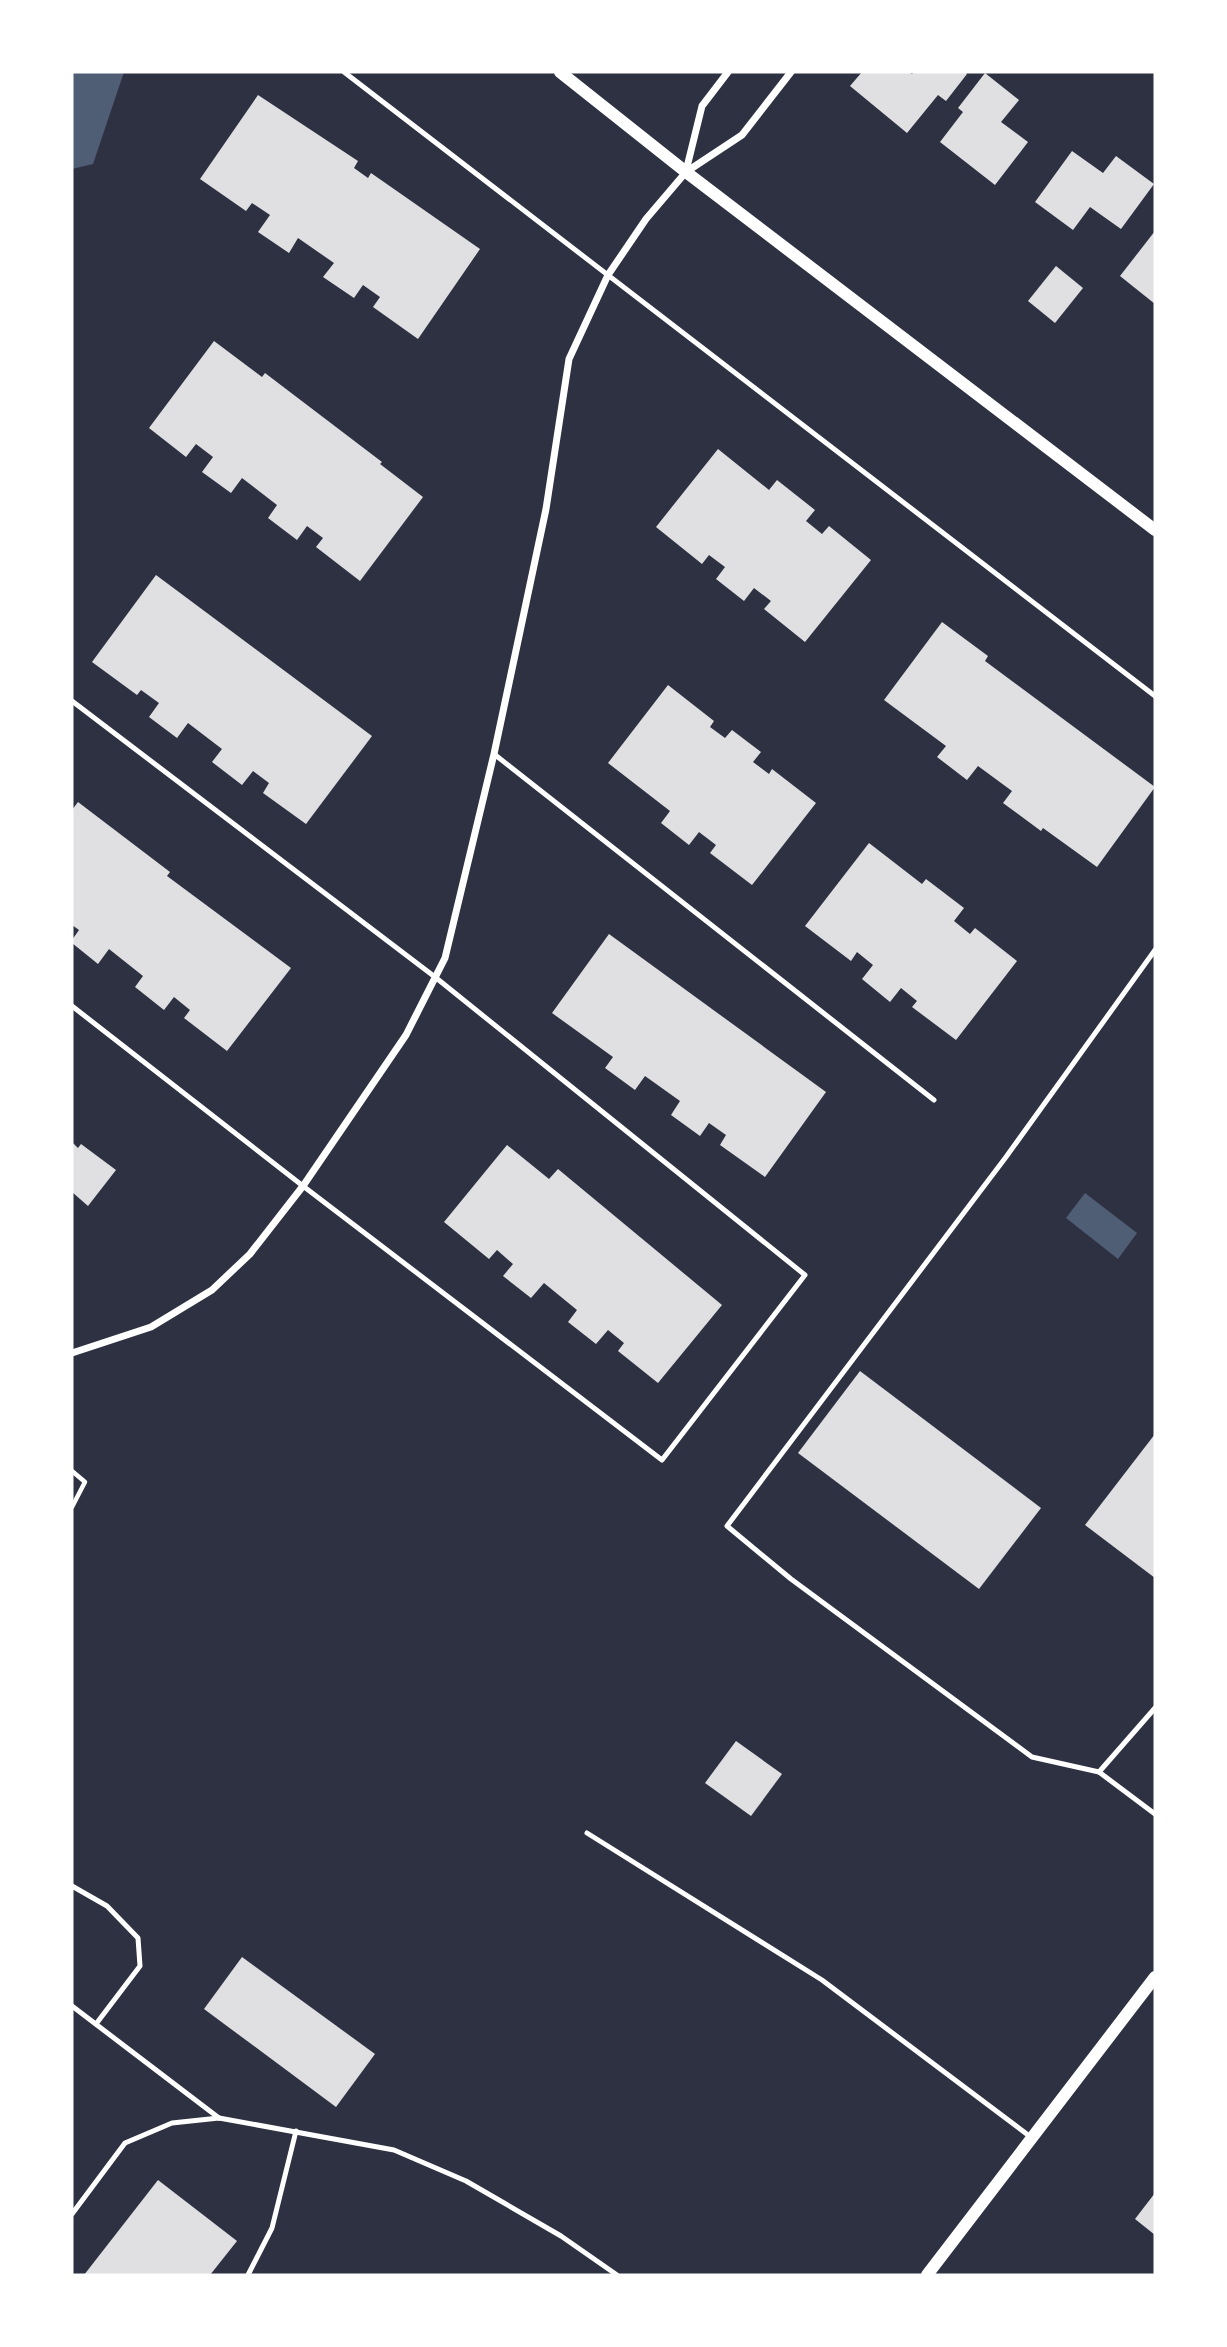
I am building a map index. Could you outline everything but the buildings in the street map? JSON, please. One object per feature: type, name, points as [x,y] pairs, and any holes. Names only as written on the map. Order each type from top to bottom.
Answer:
[{"type":"street","points":[[560,72],[686,172],[1155,530]]},
{"type":"street","points":[[686,172],[702,106],[728,72]]},
{"type":"street","points":[[72,1353],[151,1327],[212,1290],[250,1254],[303,1186],[406,1035],[445,958],[494,754],[546,509],[569,359],[608,275],[646,219],[686,172],[742,135],[790,72]]},
{"type":"street","points":[[927,2275],[1155,1977]]},
{"type":"lane","points":[[344,72],[1155,696]]},
{"type":"lane","points":[[72,701],[435,977],[805,1276],[662,1460],[72,1006]]},
{"type":"lane","points":[[494,754],[934,1100]]},
{"type":"lane","points":[[1155,950],[1006,1157],[727,1526],[790,1579],[1031,1757],[1099,1772],[1155,1814]]},
{"type":"lane","points":[[1099,1772],[1155,1707]]},
{"type":"lane","points":[[587,1833],[822,1980],[1032,2138]]},
{"type":"lane","points":[[72,1886],[107,1906],[138,1938],[140,1966],[96,2024]]},
{"type":"lane","points":[[72,2006],[219,2118]]},
{"type":"lane","points":[[72,2214],[125,2143],[172,2123],[219,2118],[394,2150],[466,2181],[561,2235],[617,2275]]},
{"type":"lane","points":[[248,2275],[272,2228],[296,2131]]},
{"type":"path","points":[[72,1471],[85,1482],[72,1507]]},
{"type":"water","points":[[72,72],[124,72],[93,164],[72,169]]},
{"type":"water","points":[[1085,1193],[1137,1233],[1118,1259],[1066,1218]]}]
